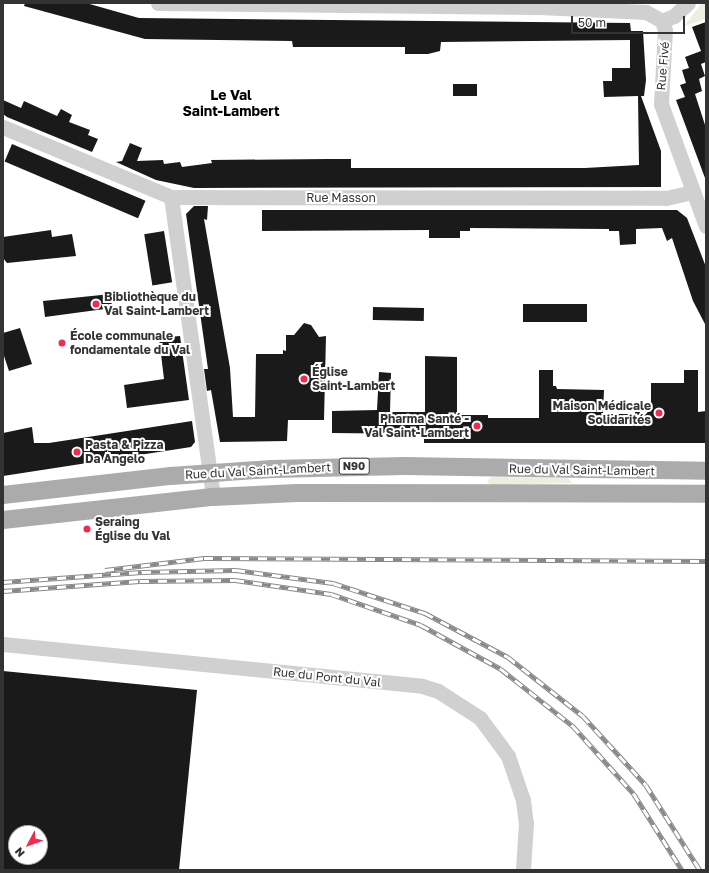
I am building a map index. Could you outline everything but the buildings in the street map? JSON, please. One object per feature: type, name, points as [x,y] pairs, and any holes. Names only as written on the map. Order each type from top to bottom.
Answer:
[{"type":"main road","name":"Rue du Val Saint-Lambert","points":[[3,495],[210,472],[396,466],[706,471]]},
{"type":"main road","name":"Rue du Val Saint-Lambert","points":[[3,520],[213,497],[411,491],[706,494]]},
{"type":"street","points":[[158,3],[539,7],[646,12],[662,21],[674,16],[688,3]]},
{"type":"street","name":"Rue Fivé","points":[[662,21],[665,39],[661,104],[706,226]]},
{"type":"street","name":"Rue Masson","points":[[3,127],[170,198],[666,198],[693,192]]},
{"type":"street","points":[[170,198],[213,497]]},
{"type":"street","name":"Rue du Pont du Val","points":[[3,644],[422,686],[438,691],[480,718],[508,756],[523,800],[526,823],[523,870]]},
{"type":"green space","points":[[702,3],[706,3],[706,19],[684,26]]},
{"type":"green space","points":[[491,477],[568,478],[572,483],[490,485],[487,481]]},
{"type":"railway","points":[[105,570],[204,558],[706,561]]},
{"type":"railway","points":[[3,582],[142,572],[236,570],[333,583],[425,613],[508,657],[583,716],[646,785],[700,870]]},
{"type":"railway","points":[[3,591],[140,581],[235,580],[331,594],[421,625],[501,669],[573,726],[634,794],[682,870]]},
{"type":"place","name":"Bibliothèque du Val Saint-Lambert","points":[[96,304]]},
{"type":"place","name":"École communale fondamentale du Val","points":[[62,343]]},
{"type":"place","name":"Église Saint-Lambert","points":[[304,379]]},
{"type":"place","name":"Maison Médicale Solidarités","points":[[659,413]]},
{"type":"place","name":"Pharma Santé - Val Saint-Lambert","points":[[477,426]]},
{"type":"place","name":"Pasta & Pizza Da Angelo","points":[[77,452]]},
{"type":"place","name":"Seraing Église du Val","points":[[87,529]]},
{"type":"district","name":"Le Val Saint-Lambert","points":[[231,104]]}]
